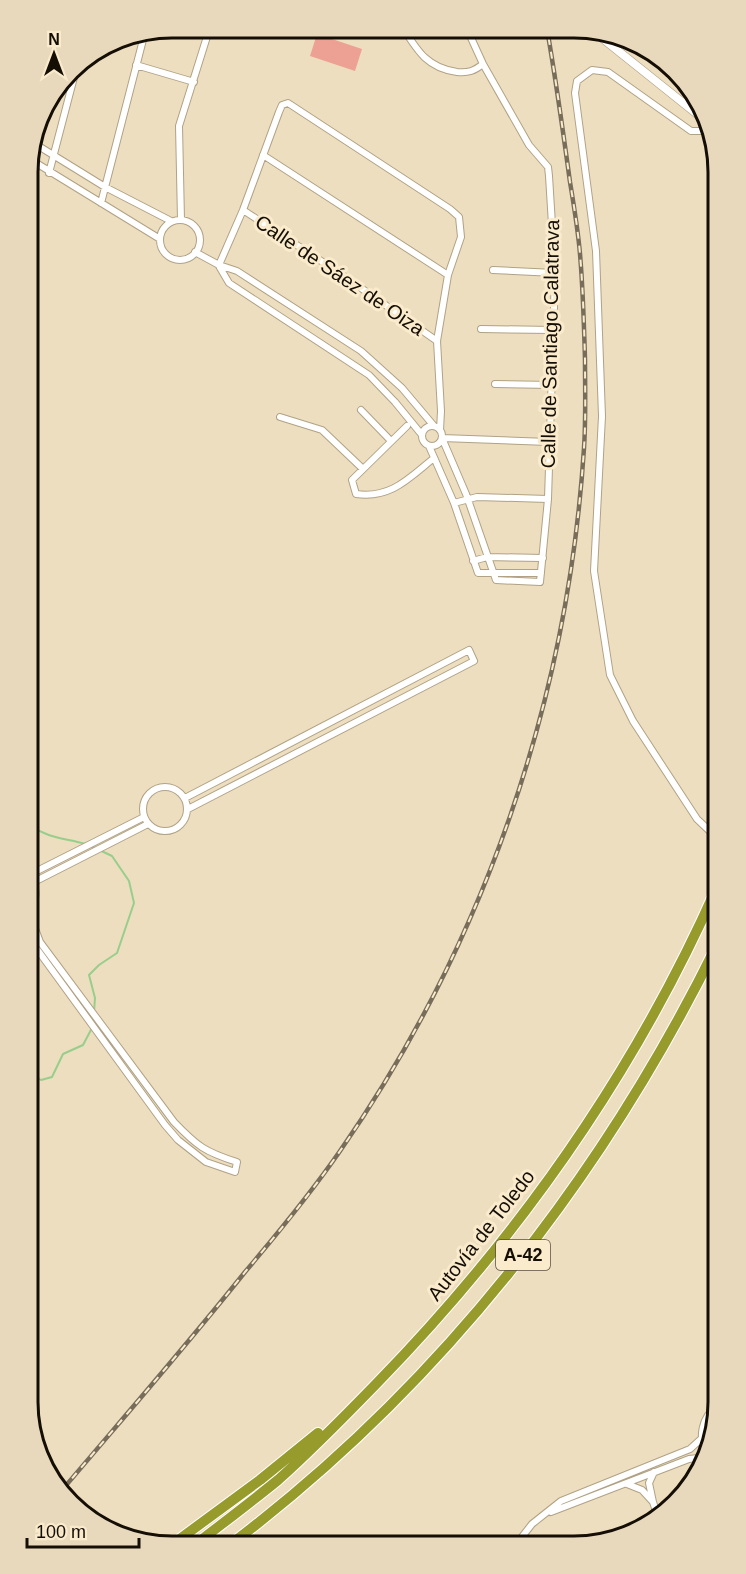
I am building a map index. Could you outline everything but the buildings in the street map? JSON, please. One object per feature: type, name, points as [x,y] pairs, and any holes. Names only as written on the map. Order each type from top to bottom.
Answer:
[{"type":"highway","name":"Autovía de Toledo","points":[[206,1536],[278,1479],[343,1418],[427,1332],[514,1228],[598,1108],[656,1011],[708,907]]},
{"type":"highway","name":"A-42","points":[[241,1536],[368,1428],[432,1362],[506,1278],[564,1201],[618,1123],[687,1006],[708,963]]},
{"type":"highway","points":[[184,1536],[260,1480],[326,1427],[343,1418]]},
{"type":"highway","points":[[251,1536],[261,1527],[267,1516]]},
{"type":"street","points":[[181,220],[179,126],[207,38]]},
{"type":"street","points":[[409,38],[415,48],[432,65],[466,73],[474,71],[483,64]]},
{"type":"street","name":"Calle de Santiago Calatrava","points":[[471,38],[483,64],[529,145],[548,167],[555,273],[548,499],[541,573]]},
{"type":"street","points":[[101,203],[143,41]]},
{"type":"street","points":[[607,42],[695,113]]},
{"type":"street","points":[[136,65],[194,82]]},
{"type":"street","points":[[702,130],[691,131],[608,72],[591,70],[577,81],[575,93],[596,251],[602,416],[594,571],[610,675],[633,721],[697,819],[708,830]]},
{"type":"street","points":[[49,173],[72,84]]},
{"type":"street","points":[[219,266],[243,210],[279,112],[282,105],[288,103],[459,217],[461,237],[448,275],[437,341],[441,411],[437,428]]},
{"type":"street","points":[[40,146],[105,187],[171,221],[181,220],[193,224],[198,230],[200,243],[195,252],[186,259],[171,258],[165,252],[160,239],[162,231],[171,221]]},
{"type":"street","points":[[263,155],[448,275]]},
{"type":"street","points":[[38,165],[160,239]]},
{"type":"street","name":"Calle de Sáez de Oiza","points":[[243,210],[347,278],[437,341]]},
{"type":"street","points":[[195,252],[219,266],[237,271],[361,351],[402,388],[437,428],[442,438],[468,498],[492,572],[496,580],[540,582],[541,573],[492,572],[478,573],[454,503],[429,446],[395,402],[369,375],[229,284],[219,266]]},
{"type":"street","points":[[493,270],[555,273]]},
{"type":"street","points":[[481,329],[553,330]]},
{"type":"street","points":[[495,384],[552,385]]},
{"type":"street","points":[[361,410],[391,441]]},
{"type":"street","points":[[280,417],[322,430],[363,469]]},
{"type":"street","points":[[407,426],[352,480],[356,494],[381,494],[404,482],[434,458]]},
{"type":"street","points":[[422,435],[425,429],[437,428]]},
{"type":"street","points":[[442,438],[549,442]]},
{"type":"street","points":[[429,446],[438,444],[442,438]]},
{"type":"street","points":[[454,503],[477,497],[548,499]]},
{"type":"street","points":[[473,561],[487,557],[543,558]]},
{"type":"street","points":[[185,798],[469,650],[474,661],[188,809]]},
{"type":"street","points":[[167,786],[174,788],[185,798],[188,809],[185,819],[175,829],[160,831],[146,820],[143,802],[152,790],[167,786]]},
{"type":"street","points":[[38,870],[146,820]]},
{"type":"street","points":[[38,880],[103,847],[146,820]]},
{"type":"street","points":[[38,938],[174,1122],[192,1141],[210,1153],[237,1162],[235,1172],[206,1162],[178,1140],[38,951]]},
{"type":"street","points":[[702,1442],[702,1426],[708,1414]]},
{"type":"street","points":[[523,1536],[535,1522],[561,1501],[690,1449],[701,1439]]},
{"type":"street","points":[[535,1522],[566,1505],[688,1459],[696,1458]]},
{"type":"street","points":[[654,1472],[649,1484],[655,1509]]},
{"type":"street","points":[[626,1483],[642,1490],[653,1502]]},
{"type":"shaded area","points":[[316,38],[329,38],[362,49],[355,71],[310,56]]},
{"type":"waterway","points":[[38,830],[51,836],[86,844]]},
{"type":"waterway","points":[[91,846],[112,856],[129,881],[134,903],[117,953],[89,975],[95,998],[94,1012]]},
{"type":"waterway","points":[[38,1078],[41,1080],[52,1077],[63,1054],[83,1045],[93,1026],[93,1017]]},
{"type":"railway","points":[[66,1485],[282,1228],[340,1151],[391,1072],[437,989],[476,904],[510,816],[538,727],[559,635],[575,542],[585,437],[585,359],[580,254],[548,38]]}]
